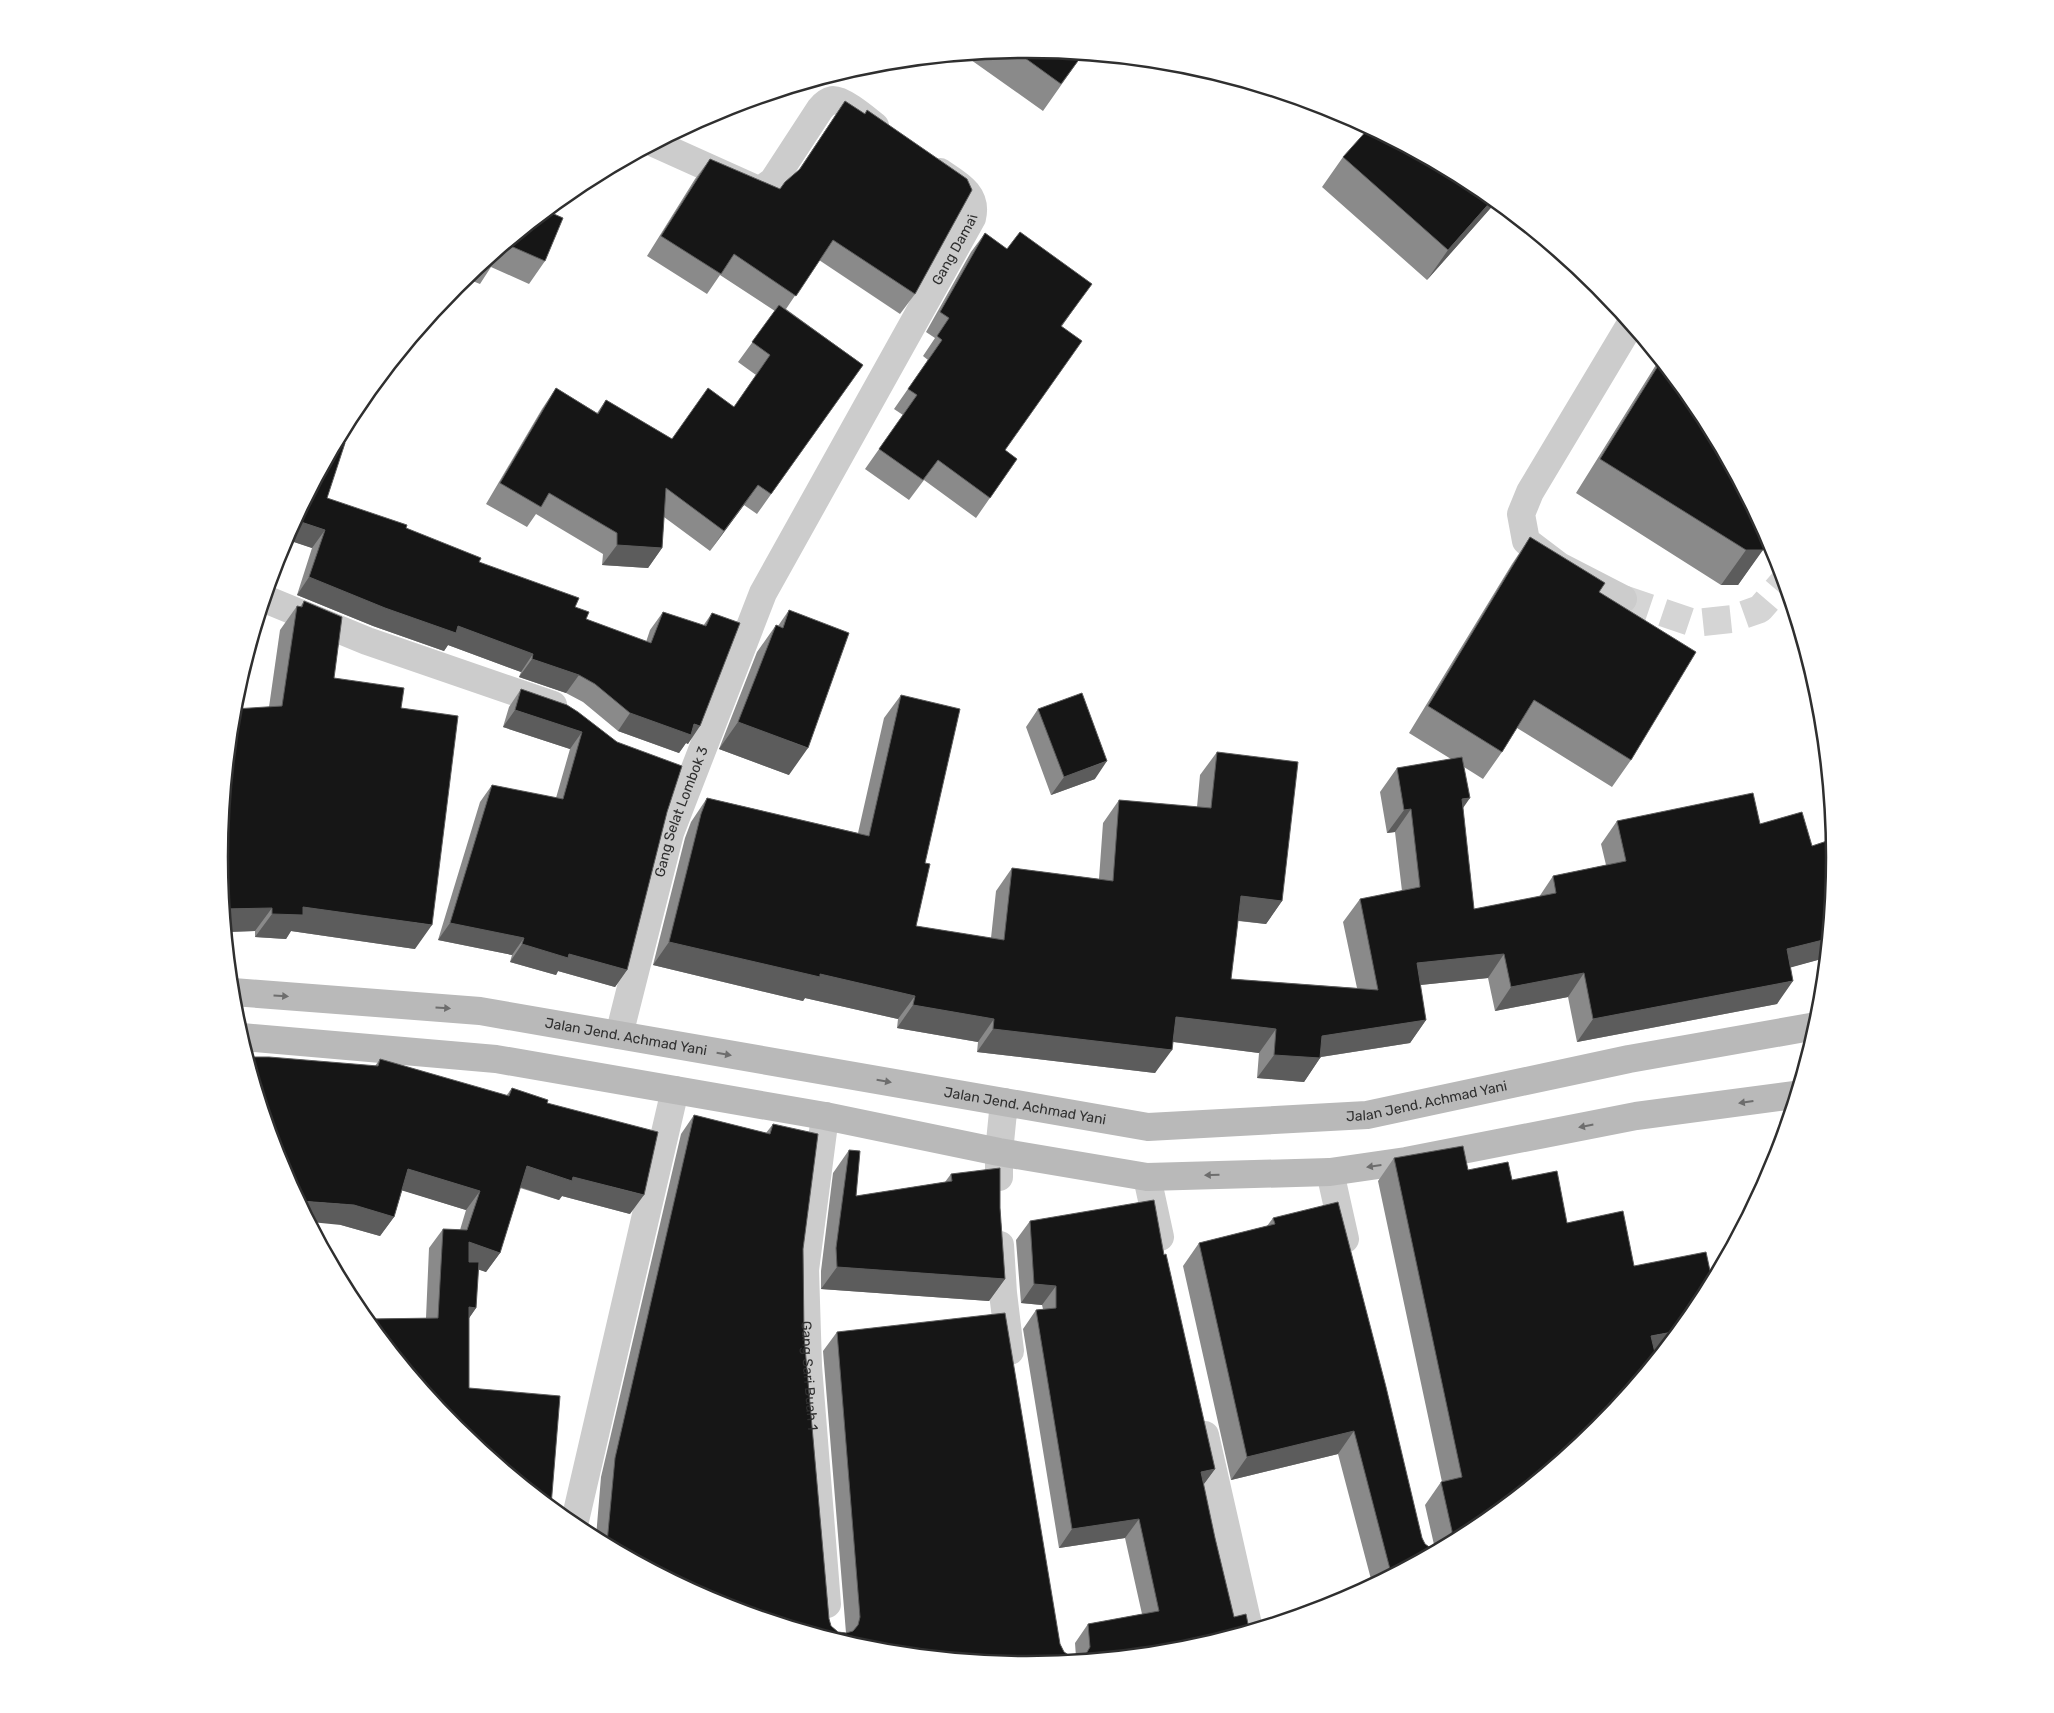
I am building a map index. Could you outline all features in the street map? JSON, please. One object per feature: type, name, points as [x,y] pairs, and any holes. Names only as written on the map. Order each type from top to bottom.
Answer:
[{"type":"street","points":[[662,147],[756,189],[762,189],[773,182],[820,109],[827,102],[834,100],[843,104],[891,138]]},
{"type":"street","name":"Gang Damai","points":[[769,583],[972,218],[975,209],[972,199],[964,188],[924,160]]},
{"type":"street","points":[[1624,600],[1559,566],[1526,541],[1521,514],[1530,492],[1627,329]]},
{"type":"street","name":"Gang Selat Lombok 3","points":[[619,1035],[670,833],[769,583]]},
{"type":"street","points":[[270,601],[367,641],[561,708],[575,716]]},
{"type":"street","points":[[666,765],[692,774]]},
{"type":"street","name":"Jalan Jend. Achmad Yani","points":[[240,993],[480,1011],[1148,1127],[1367,1115],[1630,1058],[1807,1027]]},
{"type":"street","points":[[249,1037],[496,1059],[825,1116],[999,1152],[1147,1177],[1330,1172],[1406,1161],[1636,1116],[1789,1096]]},
{"type":"street","points":[[576,1516],[675,1090]]},
{"type":"street","points":[[1004,1102],[999,1152],[1000,1210],[1003,1293],[1014,1380]]},
{"type":"street","name":"Gang Sari Buah 1","points":[[825,1116],[805,1270],[808,1366],[830,1630]]},
{"type":"street","points":[[1330,1172],[1350,1259]]},
{"type":"street","points":[[1147,1177],[1167,1264]]},
{"type":"street","points":[[1199,1408],[1248,1624]]},
{"type":"building","points":[[1025,58],[1079,59],[1061,84]]},
{"type":"building","points":[[845,101],[865,114],[867,110],[967,179],[972,190],[915,294],[833,240],[796,296],[734,254],[721,274],[661,236],[710,159],[780,189],[800,169]]},
{"type":"building","points":[[1365,133],[1427,165],[1488,205],[1448,250],[1343,157]]},
{"type":"building","points":[[553,214],[563,218],[545,261],[512,247]]},
{"type":"building","points":[[1020,232],[1092,284],[1061,326],[1082,341],[1005,450],[1017,459],[990,498],[938,460],[923,480],[879,449],[917,395],[908,389],[942,340],[937,336],[949,318],[940,312],[985,233],[1007,249]]},
{"type":"building","points":[[779,305],[863,365],[771,494],[758,485],[724,531],[666,488],[662,548],[617,545],[617,533],[549,493],[541,507],[500,483],[556,388],[598,414],[606,400],[672,439],[708,388],[734,407],[770,355],[752,342]]},
{"type":"building","points":[[1658,366],[1719,457],[1744,503],[1764,548],[1746,550],[1600,459]]},
{"type":"building","points":[[344,443],[327,498],[407,525],[406,528],[481,558],[479,562],[579,598],[575,607],[589,612],[586,619],[651,643],[663,612],[706,626],[712,613],[740,623],[700,726],[694,724],[691,735],[630,713],[595,684],[579,675],[532,659],[533,654],[458,626],[456,633],[385,608],[309,577],[325,530],[302,522],[310,503]]},
{"type":"building","points":[[1530,537],[1605,583],[1599,592],[1696,652],[1631,760],[1534,700],[1502,752],[1428,706]]},
{"type":"building","points":[[304,601],[342,617],[334,678],[404,688],[401,708],[458,716],[432,925],[303,907],[303,915],[272,914],[272,908],[230,909],[228,856],[230,804],[242,709],[282,706],[297,606],[302,607]]},
{"type":"building","points":[[789,610],[849,633],[808,748],[738,722],[776,625],[783,628]]},
{"type":"building","points":[[521,689],[567,705],[617,742],[682,766],[667,812],[627,970],[569,954],[568,958],[522,944],[524,938],[450,923],[492,785],[563,799],[582,732],[515,710]]},
{"type":"building","points":[[1082,693],[1107,761],[1064,777],[1038,709]]},
{"type":"building","points":[[901,695],[960,709],[925,863],[930,864],[916,926],[1004,940],[1012,868],[1113,881],[1119,800],[1211,808],[1217,752],[1298,762],[1282,901],[1241,896],[1231,979],[1378,990],[1360,899],[1420,887],[1411,809],[1404,810],[1397,768],[1462,757],[1470,798],[1462,799],[1474,909],[1556,893],[1553,876],[1626,861],[1617,821],[1753,793],[1760,824],[1802,812],[1812,846],[1825,842],[1824,909],[1821,941],[1787,949],[1793,981],[1593,1019],[1584,973],[1511,987],[1504,954],[1417,963],[1426,1020],[1322,1036],[1320,1058],[1274,1055],[1276,1029],[1176,1017],[1172,1050],[993,1029],[994,1019],[913,1005],[915,996],[820,974],[820,977],[669,942],[701,814],[707,798],[869,836]]},
{"type":"building","points":[[254,1057],[378,1066],[380,1059],[509,1096],[512,1088],[548,1100],[547,1103],[658,1132],[644,1195],[573,1177],[572,1181],[527,1166],[500,1253],[469,1242],[469,1262],[479,1262],[476,1308],[469,1307],[469,1388],[560,1396],[552,1498],[500,1457],[462,1421],[426,1383],[393,1343],[376,1319],[438,1318],[443,1229],[467,1230],[480,1191],[408,1169],[394,1217],[354,1205],[306,1201],[270,1113]]},
{"type":"building","points":[[694,1115],[770,1134],[773,1124],[818,1134],[803,1249],[804,1336],[831,1626],[838,1632],[846,1633],[853,1631],[858,1625],[860,1617],[837,1332],[1005,1313],[1060,1644],[1064,1652],[1068,1654],[1027,1656],[923,1649],[871,1640],[820,1628],[770,1613],[721,1595],[674,1573],[608,1536],[615,1458]]},
{"type":"building","points":[[1463,1146],[1468,1170],[1508,1162],[1512,1180],[1557,1171],[1567,1223],[1623,1211],[1634,1266],[1706,1252],[1710,1270],[1668,1333],[1651,1336],[1655,1351],[1628,1383],[1592,1421],[1554,1457],[1513,1490],[1452,1532],[1441,1482],[1462,1477],[1394,1158]]},
{"type":"building","points":[[849,1150],[860,1151],[856,1196],[952,1181],[951,1174],[1000,1168],[1000,1208],[1005,1279],[837,1267],[836,1248]]},
{"type":"building","points":[[1154,1200],[1164,1255],[1166,1254],[1215,1469],[1201,1472],[1215,1538],[1234,1617],[1246,1614],[1248,1624],[1234,1628],[1183,1640],[1131,1649],[1086,1653],[1090,1647],[1088,1624],[1159,1611],[1139,1519],[1072,1529],[1036,1310],[1056,1308],[1056,1286],[1034,1284],[1030,1221]]},
{"type":"building","points":[[1338,1202],[1386,1387],[1422,1538],[1428,1546],[1390,1568],[1354,1431],[1247,1457],[1199,1243],[1275,1224],[1273,1218]]},
{"type":"tunnel","points":[[1623,599],[1694,623],[1732,619],[1760,609],[1779,587]]}]
